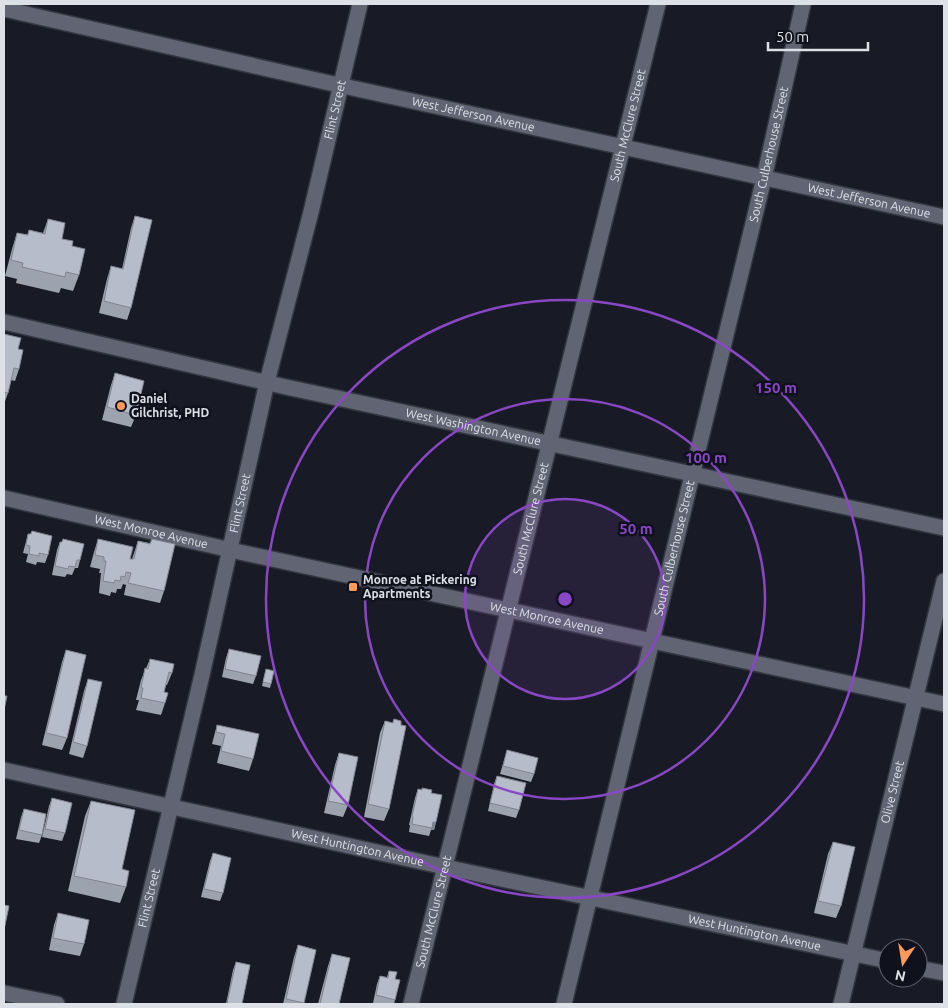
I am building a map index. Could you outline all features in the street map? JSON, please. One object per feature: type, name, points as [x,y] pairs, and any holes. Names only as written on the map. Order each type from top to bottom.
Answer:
[{"type":"street","name":"Flint Street","points":[[124,1004],[230,550],[267,382],[360,4]]},
{"type":"street","name":"South McClure Street","points":[[411,1004],[543,464],[550,444],[621,147],[658,4]]},
{"type":"street","name":"South Culberhouse Street","points":[[564,1004],[764,178],[803,4]]},
{"type":"street","name":"West Jefferson Avenue","points":[[4,9],[944,218]]},
{"type":"street","name":"West Washington Avenue","points":[[4,322],[267,382],[944,528]]},
{"type":"street","name":"West Monroe Avenue","points":[[4,498],[230,550],[944,704]]},
{"type":"street","name":"Olive Street","points":[[841,1004],[944,581]]},
{"type":"street","name":"West Huntington Avenue","points":[[4,770],[445,867],[878,959]]},
{"type":"street","points":[[928,970],[944,973]]},
{"type":"street","points":[[4,993],[56,1004]]},
{"type":"building","points":[[135,216],[152,220],[131,308],[104,301],[111,266],[123,269]]},
{"type":"building","points":[[48,219],[65,223],[62,239],[73,241],[72,246],[85,249],[79,275],[66,272],[65,277],[22,267],[23,263],[11,260],[17,233],[28,235],[29,230],[45,234]]},
{"type":"building","points":[[4,334],[21,338],[18,349],[23,350],[19,369],[14,368],[8,393],[4,392]]},
{"type":"building","name":"Daniel Gilchrist, PHD","points":[[115,373],[144,381],[136,415],[107,407]]},
{"type":"building","points":[[32,531],[52,536],[48,555],[39,553],[39,556],[29,554],[30,546],[26,545],[28,534],[31,534]]},
{"type":"building","points":[[63,539],[84,544],[80,560],[77,560],[75,567],[69,566],[68,569],[55,566],[60,542]]},
{"type":"building","points":[[98,539],[133,547],[130,559],[134,559],[138,541],[150,544],[152,539],[175,544],[164,591],[128,583],[131,573],[126,572],[125,577],[121,576],[120,581],[115,580],[114,583],[103,581],[106,561],[104,561],[104,557],[95,555]]},
{"type":"building","points":[[229,649],[261,656],[256,676],[225,669]]},
{"type":"building","points":[[66,650],[86,655],[67,738],[46,733]]},
{"type":"building","points":[[150,659],[174,664],[172,673],[169,672],[164,692],[168,693],[165,703],[141,698],[145,668],[148,669]]},
{"type":"building","points":[[266,669],[274,671],[271,684],[263,682]]},
{"type":"building","points":[[88,679],[102,682],[87,746],[73,742]]},
{"type":"building","points":[[4,696],[7,696],[4,710]]},
{"type":"building","points":[[394,719],[401,721],[401,725],[406,726],[389,809],[368,804],[385,721],[393,723]]},
{"type":"building","points":[[217,725],[259,734],[253,759],[221,751],[225,734],[216,732]]},
{"type":"building","points":[[507,750],[538,758],[534,774],[503,766]]},
{"type":"building","points":[[339,753],[358,757],[348,805],[328,801]]},
{"type":"building","points":[[497,776],[526,783],[519,810],[490,803]]},
{"type":"building","points":[[422,788],[432,790],[431,793],[442,795],[436,822],[433,822],[432,828],[412,824],[418,789],[422,790]]},
{"type":"building","points":[[52,798],[72,803],[65,833],[45,829]]},
{"type":"building","points":[[91,801],[135,810],[122,869],[129,871],[126,887],[74,876]]},
{"type":"building","points":[[24,809],[46,814],[42,835],[19,830]]},
{"type":"building","points":[[833,842],[855,847],[841,906],[818,901]]},
{"type":"building","points":[[213,853],[231,858],[223,893],[204,889]]},
{"type":"building","points":[[4,905],[9,906],[4,930]]},
{"type":"building","points":[[58,913],[89,920],[84,944],[53,938]]},
{"type":"building","points":[[298,945],[316,950],[304,1003],[286,999]]},
{"type":"building","points":[[332,954],[350,958],[339,1004],[320,1004]]},
{"type":"building","points":[[236,962],[250,965],[242,1004],[227,1003]]},
{"type":"building","points":[[389,971],[397,972],[395,979],[400,980],[395,1000],[376,995],[380,976],[388,978]]},
{"type":"place","name":"Daniel Gilchrist, PHD","points":[[121,406]]},
{"type":"place","name":"Monroe at Pickering Apartments","points":[[353,587]]}]
